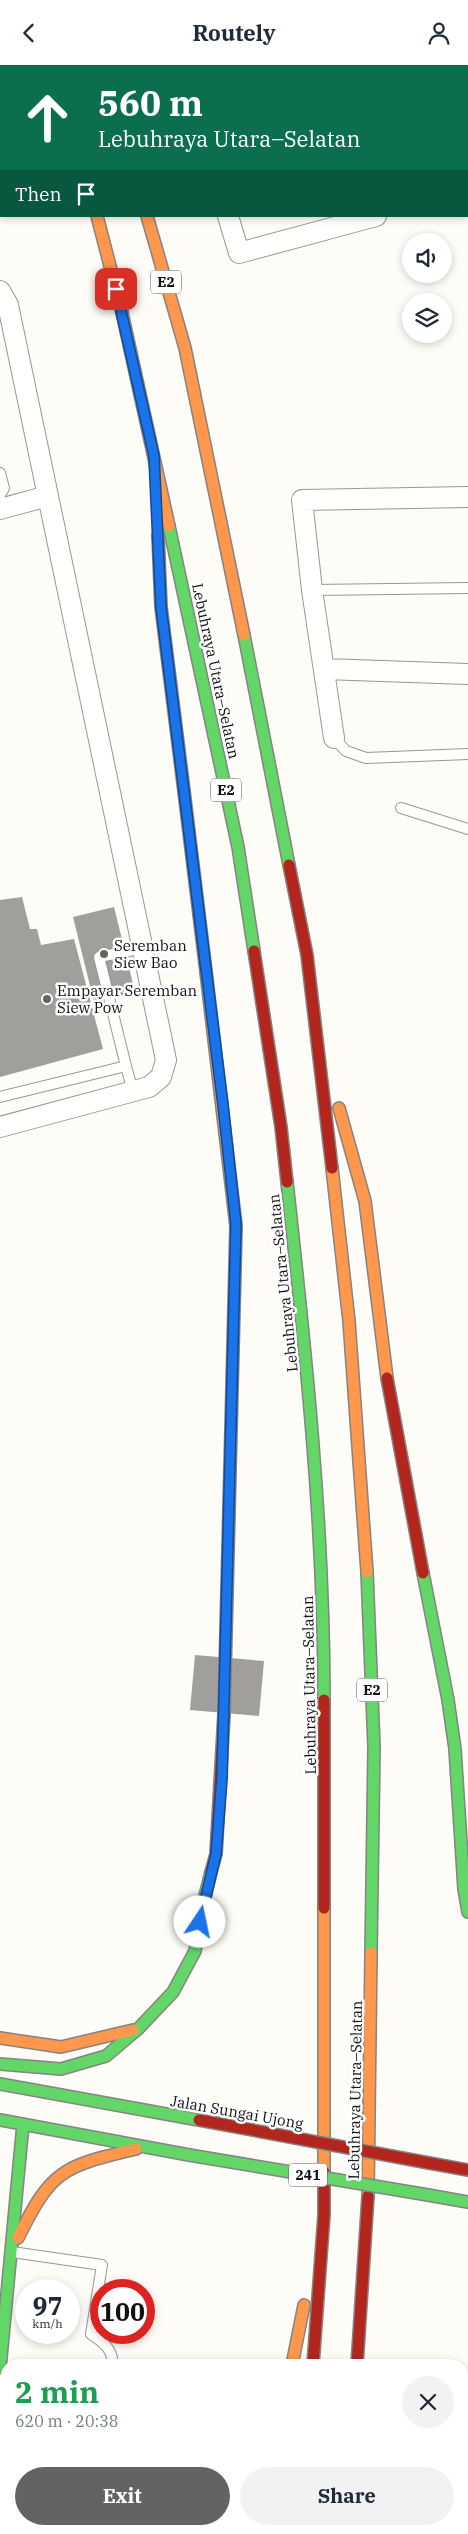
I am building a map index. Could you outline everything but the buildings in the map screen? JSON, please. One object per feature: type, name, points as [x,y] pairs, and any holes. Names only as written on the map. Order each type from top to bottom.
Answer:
[{"type":"highway","name":"Lebuhraya Utara–Selatan","points":[[97,217],[121,307],[238,847],[281,1127],[307,1367],[324,1603],[324,2215],[313,2359]]},
{"type":"highway","name":"Lebuhraya Utara–Selatan","points":[[147,217],[185,347],[218,502],[307,955],[349,1321],[370,1609],[374,1858],[368,2211],[357,2359]]},
{"type":"highway","points":[[0,2064],[60,2069],[106,2056],[138,2029],[172,1992],[195,1951],[202,1908],[216,1854],[222,1778],[226,1684],[236,1224],[161,607],[154,456]]},
{"type":"highway","points":[[317,1029],[365,1201],[391,1406],[448,1700],[455,1749],[464,1889],[468,1912]]},
{"type":"highway","points":[[0,2038],[61,2047],[138,2029]]},
{"type":"highway","name":"Jalan Sungai Ujong","points":[[0,2084],[468,2170]]},
{"type":"highway","name":"241","points":[[0,2120],[189,2155],[468,2202]]},
{"type":"highway","points":[[1,2359],[23,2124]]},
{"type":"highway","points":[[12,2252],[36,2203],[50,2183],[68,2171],[97,2159],[144,2147]]},
{"type":"highway","points":[[293,2359],[324,2215]]},
{"type":"street","points":[[228,217],[239,253],[372,217]]},
{"type":"street","points":[[0,291],[8,305],[166,1060],[162,1077],[149,1087],[0,1127]]},
{"type":"street","points":[[0,509],[48,496]]},
{"type":"street","points":[[334,738],[312,590],[302,500],[468,497]]},
{"type":"street","points":[[324,669],[468,674]]},
{"type":"lane","points":[[0,473],[4,488],[0,495]]},
{"type":"lane","points":[[312,590],[468,589]]},
{"type":"lane","points":[[334,738],[346,751],[366,758],[468,755]]},
{"type":"lane","points":[[401,809],[468,829]]},
{"type":"lane","points":[[133,1092],[99,957],[143,948]]},
{"type":"lane","points":[[0,1097],[126,1066]]},
{"type":"lane","points":[[12,2252],[102,2265],[91,2334],[106,2344],[113,2359]]},
{"type":"traffic: fast","points":[[169,526],[238,847],[254,951]]},
{"type":"traffic: fast","points":[[244,635],[289,865]]},
{"type":"traffic: fast","points":[[287,1182],[313,1440],[321,1570],[324,1700]]},
{"type":"traffic: fast","points":[[224,1714],[236,1226]]},
{"type":"traffic: fast","points":[[367,1572],[374,1747],[371,1953]]},
{"type":"traffic: fast","points":[[423,1573],[448,1700],[455,1749],[464,1889],[468,1912]]},
{"type":"traffic: fast","points":[[0,2064],[61,2069],[106,2056],[138,2029],[173,1992],[195,1951],[202,1908],[211,1872]]},
{"type":"traffic: fast","points":[[0,2084],[199,2120]]},
{"type":"traffic: fast","points":[[0,2120],[189,2155]]},
{"type":"traffic: fast","points":[[1,2359],[23,2124]]},
{"type":"traffic: fast","points":[[189,2155],[428,2195]]},
{"type":"traffic: fast","points":[[428,2195],[468,2202]]},
{"type":"traffic: slow","points":[[97,217],[121,308],[169,526]]},
{"type":"traffic: slow","points":[[147,217],[185,348],[244,635]]},
{"type":"traffic: slow","points":[[158,535],[161,607],[184,791]]},
{"type":"traffic: slow","points":[[206,972],[236,1226]]},
{"type":"traffic: slow","points":[[339,1108],[365,1201],[387,1378]]},
{"type":"traffic: slow","points":[[332,1168],[349,1321],[367,1572]]},
{"type":"traffic: slow","points":[[324,1908],[324,2172]]},
{"type":"traffic: slow","points":[[368,2196],[371,1953]]},
{"type":"traffic: slow","points":[[0,2038],[61,2047],[133,2030]]},
{"type":"traffic: slow","points":[[18,2238],[40,2198],[62,2174],[91,2161],[136,2149]]},
{"type":"traffic: slow","points":[[293,2359],[304,2305]]},
{"type":"traffic: jam","points":[[184,791],[206,972]]},
{"type":"traffic: jam","points":[[289,865],[307,955],[332,1168]]},
{"type":"traffic: jam","points":[[254,951],[281,1127],[287,1182]]},
{"type":"traffic: jam","points":[[387,1378],[423,1573]]},
{"type":"traffic: jam","points":[[324,1700],[324,1908]]},
{"type":"traffic: jam","points":[[211,1872],[216,1854],[224,1714]]},
{"type":"traffic: jam","points":[[199,2120],[429,2163]]},
{"type":"traffic: jam","points":[[429,2163],[468,2170]]},
{"type":"traffic: jam","points":[[313,2359],[324,2215],[324,2172]]},
{"type":"traffic: jam","points":[[357,2359],[368,2196]]},
{"type":"place","name":"Seremban Siew Bao","points":[[104,954]]},
{"type":"place","name":"Empayar Seremban Siew Pow","points":[[47,999]]},
{"type":"route","points":[[116,289],[154,456],[161,607],[236,1224],[226,1684],[222,1778],[216,1854],[200,1922]]}]
